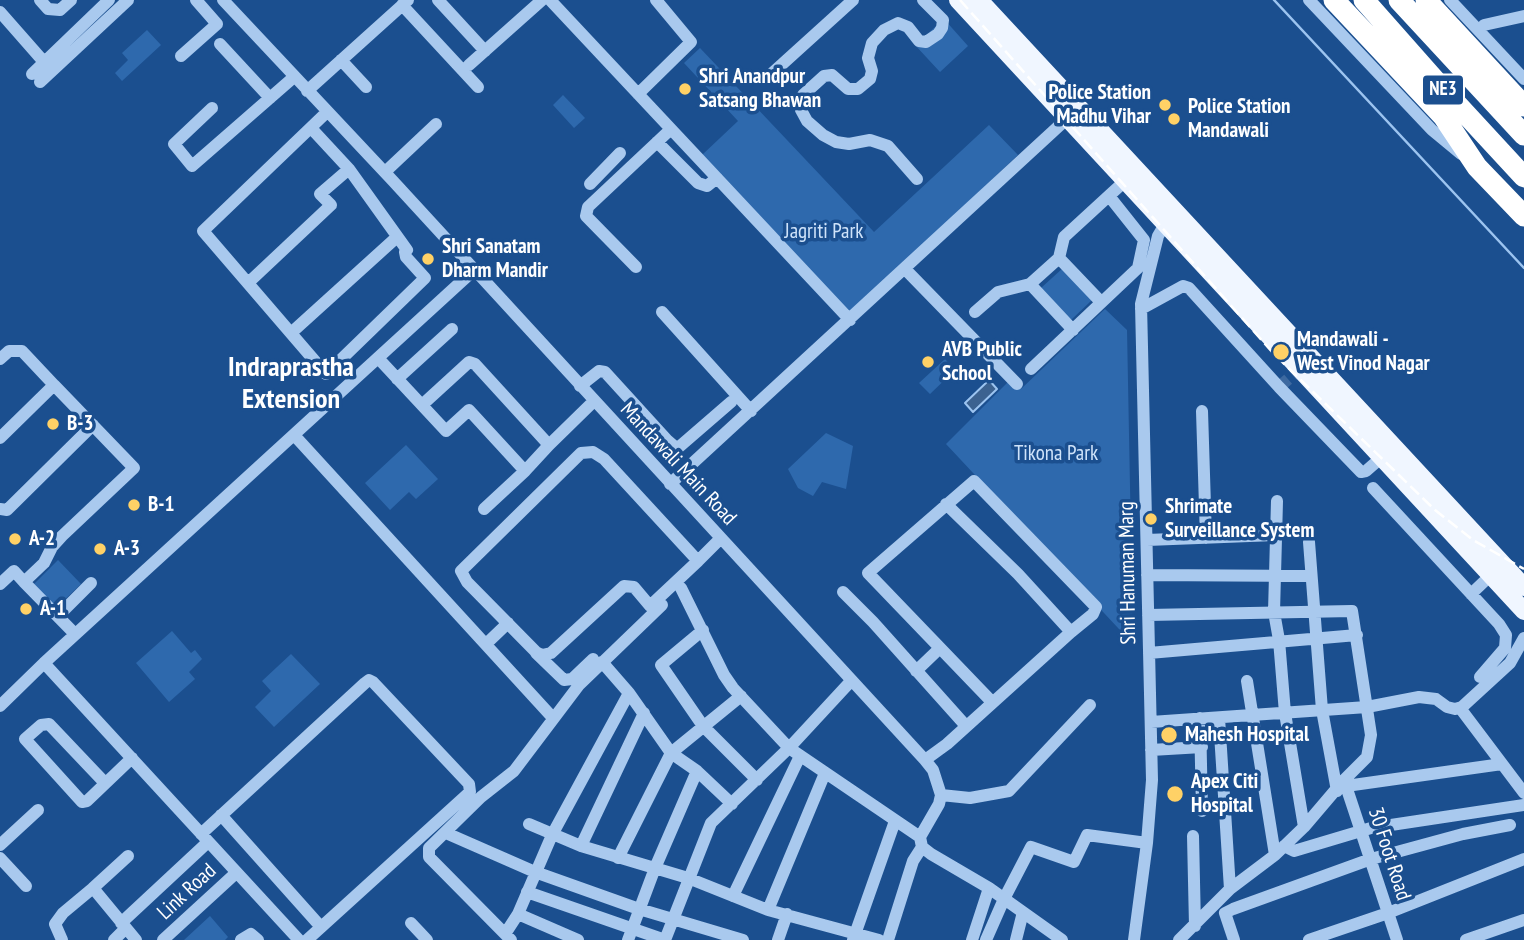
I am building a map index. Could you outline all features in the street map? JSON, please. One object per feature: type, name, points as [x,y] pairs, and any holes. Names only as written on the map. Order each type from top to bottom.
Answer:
[{"type":"highway","points":[[1334,0],[1443,116],[1477,167],[1524,216]]},
{"type":"highway","name":"NE3","points":[[1364,0],[1524,177]]},
{"type":"highway","name":"NE3","points":[[1399,0],[1524,135]]},
{"type":"highway","points":[[1426,0],[1524,106]]},
{"type":"main road","points":[[958,0],[1073,113],[1272,327],[1524,587]]},
{"type":"main road","points":[[979,0],[1073,113],[1125,181],[1170,217]]},
{"type":"main road","points":[[1272,327],[1382,457],[1523,609]]},
{"type":"street","points":[[40,0],[48,9],[60,10],[71,0]]},
{"type":"street","points":[[109,0],[44,62],[36,78],[128,0]]},
{"type":"street","points":[[181,56],[217,24],[196,0]]},
{"type":"street","name":"Mandawali Main Road","points":[[223,0],[385,172],[925,760],[933,770],[942,795]]},
{"type":"street","points":[[438,0],[485,51]]},
{"type":"street","points":[[469,65],[542,0]]},
{"type":"street","points":[[550,0],[850,320]]},
{"type":"street","points":[[638,94],[691,42],[656,0]]},
{"type":"street","points":[[768,77],[853,0]]},
{"type":"street","points":[[917,179],[888,146],[870,140],[849,144],[836,142],[807,121],[801,110],[803,95],[824,76],[832,75],[848,89],[858,89],[870,79],[872,71],[867,58],[872,43],[884,30],[898,23],[908,27],[919,41],[926,42],[938,34],[943,20],[923,0]]},
{"type":"street","points":[[1309,0],[1432,130],[1477,167]]},
{"type":"street","points":[[1450,0],[1524,79]]},
{"type":"street","points":[[1460,0],[1524,69]]},
{"type":"street","points":[[307,91],[405,3],[478,88]]},
{"type":"street","points":[[0,12],[44,62]]},
{"type":"street","points":[[1484,25],[1524,16]]},
{"type":"street","points":[[220,44],[270,98]]},
{"type":"street","points":[[341,60],[366,87]]},
{"type":"street","points":[[212,108],[173,144],[192,166],[294,77]]},
{"type":"street","points":[[311,128],[349,169],[407,250],[406,257],[425,278],[326,374],[203,230],[327,112]]},
{"type":"street","points":[[670,484],[1073,113]]},
{"type":"street","points":[[385,172],[436,124]]},
{"type":"street","points":[[636,267],[586,216],[588,207],[671,129]]},
{"type":"street","points":[[657,142],[698,183],[707,186],[717,178]]},
{"type":"street","points":[[590,184],[620,153]]},
{"type":"street","points":[[248,283],[331,205],[320,194],[349,169]]},
{"type":"street","points":[[975,312],[998,292],[1030,284],[1059,258],[1064,237],[1125,181]]},
{"type":"street","points":[[1031,369],[1138,268],[1144,240],[1109,196]]},
{"type":"street","name":"Shri Hanuman Marg","points":[[1134,940],[1147,844],[1152,780],[1141,309],[1158,236],[1170,217]]},
{"type":"street","points":[[291,333],[397,237]]},
{"type":"street","points":[[1059,258],[1101,302]]},
{"type":"street","points":[[905,269],[1017,384]]},
{"type":"street","points":[[0,706],[75,634],[474,270]]},
{"type":"street","points":[[1030,284],[1073,330]]},
{"type":"street","points":[[1141,309],[1183,286],[1188,288],[1361,472],[1382,457]]},
{"type":"street","points":[[662,312],[751,411]]},
{"type":"street","points":[[397,379],[452,330]]},
{"type":"street","points":[[0,359],[9,351],[22,351],[134,468],[62,536],[52,547],[44,563],[24,582]]},
{"type":"street","points":[[378,358],[446,431],[469,410],[525,471]]},
{"type":"street","points":[[422,405],[468,362],[475,364],[549,445]]},
{"type":"street","points":[[580,386],[599,371],[605,373],[667,440],[679,447],[731,402]]},
{"type":"street","points":[[0,438],[54,385]]},
{"type":"street","points":[[484,509],[594,401]]},
{"type":"street","points":[[1202,411],[1206,538]]},
{"type":"street","points":[[0,509],[7,510],[93,425]]},
{"type":"street","points":[[294,435],[553,718]]},
{"type":"street","points":[[698,561],[604,459],[593,452],[581,453],[461,571],[467,582],[564,680],[572,679],[698,561],[723,541]]},
{"type":"street","points":[[925,760],[947,744],[1093,614],[1096,607],[974,481],[868,573],[992,702]]},
{"type":"street","points":[[1374,488],[1499,624],[1506,635],[1505,648],[1480,677]]},
{"type":"street","points":[[1276,501],[1274,612],[1285,713],[1304,827]]},
{"type":"street","points":[[946,504],[1018,573],[1071,632]]},
{"type":"street","points":[[1147,540],[1275,535]]},
{"type":"street","points":[[629,693],[552,835],[508,937],[429,857],[429,848],[481,797],[514,771],[553,718],[601,662],[681,588],[723,541]]},
{"type":"street","name":"30 Foot Road","points":[[1309,542],[1322,710],[1342,786],[1361,831],[1397,940]]},
{"type":"street","points":[[0,584],[14,571],[75,634]]},
{"type":"street","points":[[1147,575],[1311,576]]},
{"type":"street","points":[[1471,594],[1491,575]]},
{"type":"street","points":[[58,616],[91,583]]},
{"type":"street","points":[[536,652],[542,655],[551,653],[624,586],[634,587],[650,606]]},
{"type":"street","points":[[681,588],[724,675],[794,752],[895,821],[931,854],[989,888],[1062,940]]},
{"type":"street","points":[[843,592],[966,726]]},
{"type":"street","points":[[1148,615],[1352,611],[1371,748],[1367,757],[1304,827],[1280,850],[1230,889],[1221,908],[1234,940]]},
{"type":"street","points":[[486,644],[508,623]]},
{"type":"street","points":[[703,630],[661,664],[703,726],[757,780]]},
{"type":"street","points":[[1149,653],[1357,635]]},
{"type":"street","points":[[1151,722],[1367,707],[1428,696],[1447,707],[1460,708],[1510,663],[1524,638]]},
{"type":"street","points":[[916,671],[940,648]]},
{"type":"street","points":[[601,662],[629,693],[671,753],[697,771],[732,804]]},
{"type":"street","points":[[44,663],[299,940]]},
{"type":"street","points":[[114,940],[124,925],[221,816],[369,680],[468,784],[470,792],[307,940]]},
{"type":"street","points":[[527,891],[630,934],[665,940],[711,823],[757,780],[794,752],[851,681]]},
{"type":"street","points":[[1247,681],[1280,850]]},
{"type":"street","points":[[618,858],[671,753],[741,696]]},
{"type":"street","points":[[888,940],[913,861],[942,795],[970,798],[1009,791],[1090,705]]},
{"type":"street","points":[[1460,708],[1524,793]]},
{"type":"street","points":[[581,846],[644,713]]},
{"type":"street","points":[[1200,718],[1202,811]]},
{"type":"street","points":[[1219,718],[1230,889]]},
{"type":"street","points":[[104,782],[49,724],[41,725],[26,737],[25,742],[79,801],[87,801],[132,758]]},
{"type":"street","points":[[1151,750],[1202,747]]},
{"type":"street","points":[[733,896],[794,752]]},
{"type":"street","points":[[1342,786],[1502,764]]},
{"type":"street","points":[[630,934],[697,771]]},
{"type":"street","points":[[768,910],[825,773]]},
{"type":"street","points":[[1280,850],[1294,852],[1361,831],[1524,804]]},
{"type":"street","points":[[0,845],[38,810]]},
{"type":"street","points":[[221,816],[321,927]]},
{"type":"street","points":[[854,936],[895,821]]},
{"type":"street","points":[[530,824],[581,846],[688,878],[768,910],[854,936],[879,940]]},
{"type":"street","points":[[1179,940],[1221,908],[1371,859],[1463,834],[1510,825]]},
{"type":"street","points":[[446,833],[535,872],[639,909],[743,940]]},
{"type":"street","points":[[986,940],[1031,848],[1074,862],[1087,835],[1147,844]]},
{"type":"street","points":[[1194,836],[1195,926]]},
{"type":"street","points":[[62,940],[55,924],[63,913],[128,856]]},
{"type":"street","points":[[0,858],[26,886]]},
{"type":"street","points":[[1309,940],[1388,913],[1524,859]]},
{"type":"street","name":"Link Road","points":[[163,940],[236,873]]},
{"type":"street","points":[[93,888],[136,940]]},
{"type":"street","points":[[972,940],[989,888]]},
{"type":"street","points":[[1016,940],[1023,912]]},
{"type":"street","points":[[518,914],[578,940]]},
{"type":"street","points":[[778,940],[787,914]]},
{"type":"street","points":[[1466,940],[1524,920]]},
{"type":"street","points":[[411,923],[427,940]]},
{"type":"street","points":[[241,940],[251,934],[258,940]]},
{"type":"green space","points":[[944,19],[968,46],[940,72],[915,45]]},
{"type":"green space","points":[[147,30],[161,45],[122,81],[115,73],[128,60],[122,53]]},
{"type":"green space","name":"Jagriti Park","points":[[700,48],[874,232],[989,125],[1018,155],[850,313],[702,155],[738,121],[684,63]]},
{"type":"green space","points":[[563,95],[585,118],[574,128],[553,105]]},
{"type":"green space","points":[[1063,268],[1092,300],[1071,320],[1041,288]]},
{"type":"green space","name":"Tikona Park","points":[[1105,309],[1127,330],[1133,644],[946,444],[1011,379],[1021,389]]},
{"type":"green space","points":[[945,359],[955,370],[930,394],[919,383]]},
{"type":"green space","points":[[826,433],[853,446],[846,489],[822,482],[813,496],[798,488],[788,469]]},
{"type":"green space","points":[[406,445],[438,479],[416,499],[409,492],[390,510],[365,483]]},
{"type":"green space","points":[[58,560],[81,584],[56,608],[33,585]]},
{"type":"green space","points":[[172,631],[191,653],[195,650],[202,659],[189,672],[195,679],[169,702],[136,663]]},
{"type":"green space","points":[[291,654],[320,684],[274,727],[255,707],[271,691],[262,681]]},
{"type":"green space","points":[[210,916],[228,937],[225,940],[184,940]]},
{"type":"shaded area","points":[[989,380],[997,389],[973,412],[965,403]]},
{"type":"waterway","points":[[1274,0],[1524,268]]},
{"type":"tunnel","points":[[1279,387],[1300,369]]},
{"type":"railway","points":[[960,0],[1274,354],[1435,510],[1473,540],[1524,569]]},
{"type":"place","name":"Shri Anandpur Satsang Bhawan","points":[[685,89]]},
{"type":"place","name":"Police Station Madhu Vihar","points":[[1165,105]]},
{"type":"place","name":"Police Station Mandawali","points":[[1174,119]]},
{"type":"place","name":"Shri Sanatam Dharm Mandir","points":[[428,259]]},
{"type":"place","name":"Mandawali - West Vinod Nagar","points":[[1281,352]]},
{"type":"place","name":"AVB Public School","points":[[928,362]]},
{"type":"place","name":"B-3","points":[[53,424]]},
{"type":"place","name":"B-1","points":[[134,505]]},
{"type":"place","name":"Shrimate Surveillance System","points":[[1151,519]]},
{"type":"place","name":"A-2","points":[[15,539]]},
{"type":"place","name":"A-3","points":[[100,549]]},
{"type":"place","name":"A-1","points":[[26,609]]},
{"type":"place","name":"Mahesh Hospital","points":[[1169,735]]},
{"type":"place","name":"Apex Citi Hospital","points":[[1175,794]]},
{"type":"district","name":"Indraprastha Extension","points":[[291,384]]}]
